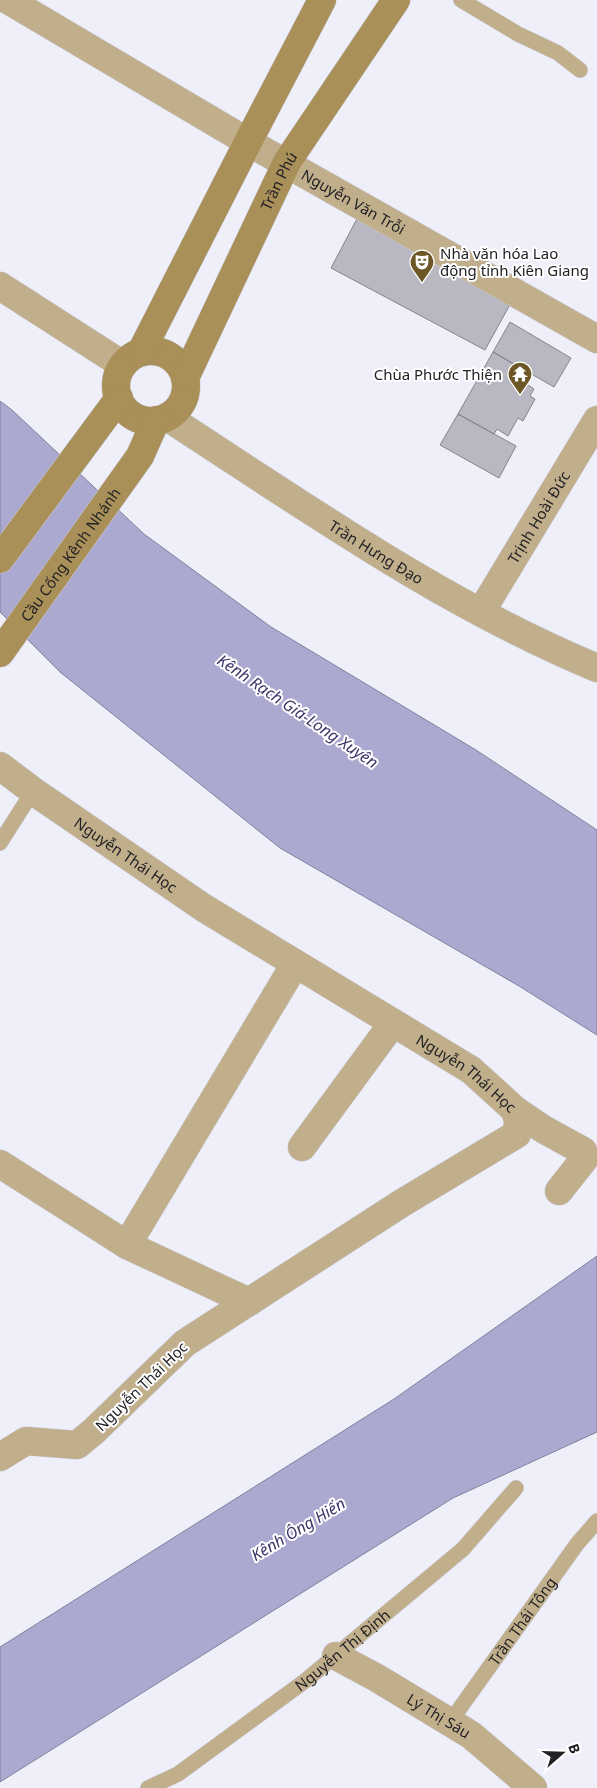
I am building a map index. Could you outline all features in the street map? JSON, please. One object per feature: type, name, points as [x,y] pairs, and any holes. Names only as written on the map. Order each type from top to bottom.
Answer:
[{"type":"main road","points":[[132,358],[153,351],[164,353],[181,368],[185,378],[186,390],[183,400],[176,410],[161,419],[144,420],[133,416],[119,398],[116,387],[118,375],[132,358],[322,0]]},
{"type":"main road","name":"Trần Phú","points":[[185,378],[287,162],[396,0]]},
{"type":"main road","points":[[0,559],[119,398]]},
{"type":"main road","name":"Cầu Cống Kênh Nhánh","points":[[0,653],[140,456],[161,419]]},
{"type":"street","name":"Nguyễn Văn Trỗi","points":[[7,5],[597,339]]},
{"type":"street","points":[[0,286],[132,358]]},
{"type":"street","name":"Trần Hưng Đạo","points":[[161,419],[415,576],[562,653],[597,668]]},
{"type":"street","name":"Trịnh Hoài Đức","points":[[481,612],[597,420]]},
{"type":"street","name":"Nguyễn Thái Học","points":[[0,766],[33,791],[204,908],[471,1070],[515,1110],[518,1121],[517,1134],[402,1203],[185,1343],[77,1445],[26,1441],[0,1457]]},
{"type":"street","points":[[126,1246],[295,964]]},
{"type":"street","points":[[302,1147],[393,1023]]},
{"type":"street","points":[[515,1110],[584,1154],[585,1158],[559,1191]]},
{"type":"street","points":[[0,1164],[126,1246],[249,1302]]},
{"type":"street","name":"Lý Thị Sáu","points":[[336,1656],[377,1678],[471,1735],[534,1788]]},
{"type":"lane","points":[[461,0],[518,34],[558,53],[580,70]]},
{"type":"lane","points":[[0,843],[33,791]]},
{"type":"lane","name":"Nguyễn Thị Định","points":[[148,1788],[178,1774],[336,1656],[463,1549],[516,1488]]},
{"type":"lane","name":"Trần Thái Tông","points":[[450,1722],[577,1544],[597,1521]]},
{"type":"water","name":"Kênh Rạch Giá-Long Xuyên","points":[[0,401],[12,410],[144,534],[271,627],[476,750],[597,830],[597,1035],[519,986],[280,848],[60,672],[0,612]]},
{"type":"water","name":"Kênh Ông Hiển","points":[[597,1256],[597,1432],[453,1498],[0,1782],[0,1647],[394,1399]]},
{"type":"building","name":"Nhà văn hóa Lao động tỉnh Kiên Giang","points":[[360,213],[513,299],[485,350],[331,268]]},
{"type":"building","points":[[510,322],[571,358],[554,387],[493,352]]},
{"type":"building","points":[[493,352],[527,372],[522,381],[534,389],[530,396],[535,399],[523,421],[518,418],[508,436],[497,429],[494,434],[458,414]]},
{"type":"building","points":[[458,414],[516,446],[499,478],[440,445]]},
{"type":"place","name":"Nhà văn hóa Lao động tỉnh Kiên Giang","points":[[422,283]]},
{"type":"place","name":"Chùa Phước Thiện","points":[[520,395]]}]
